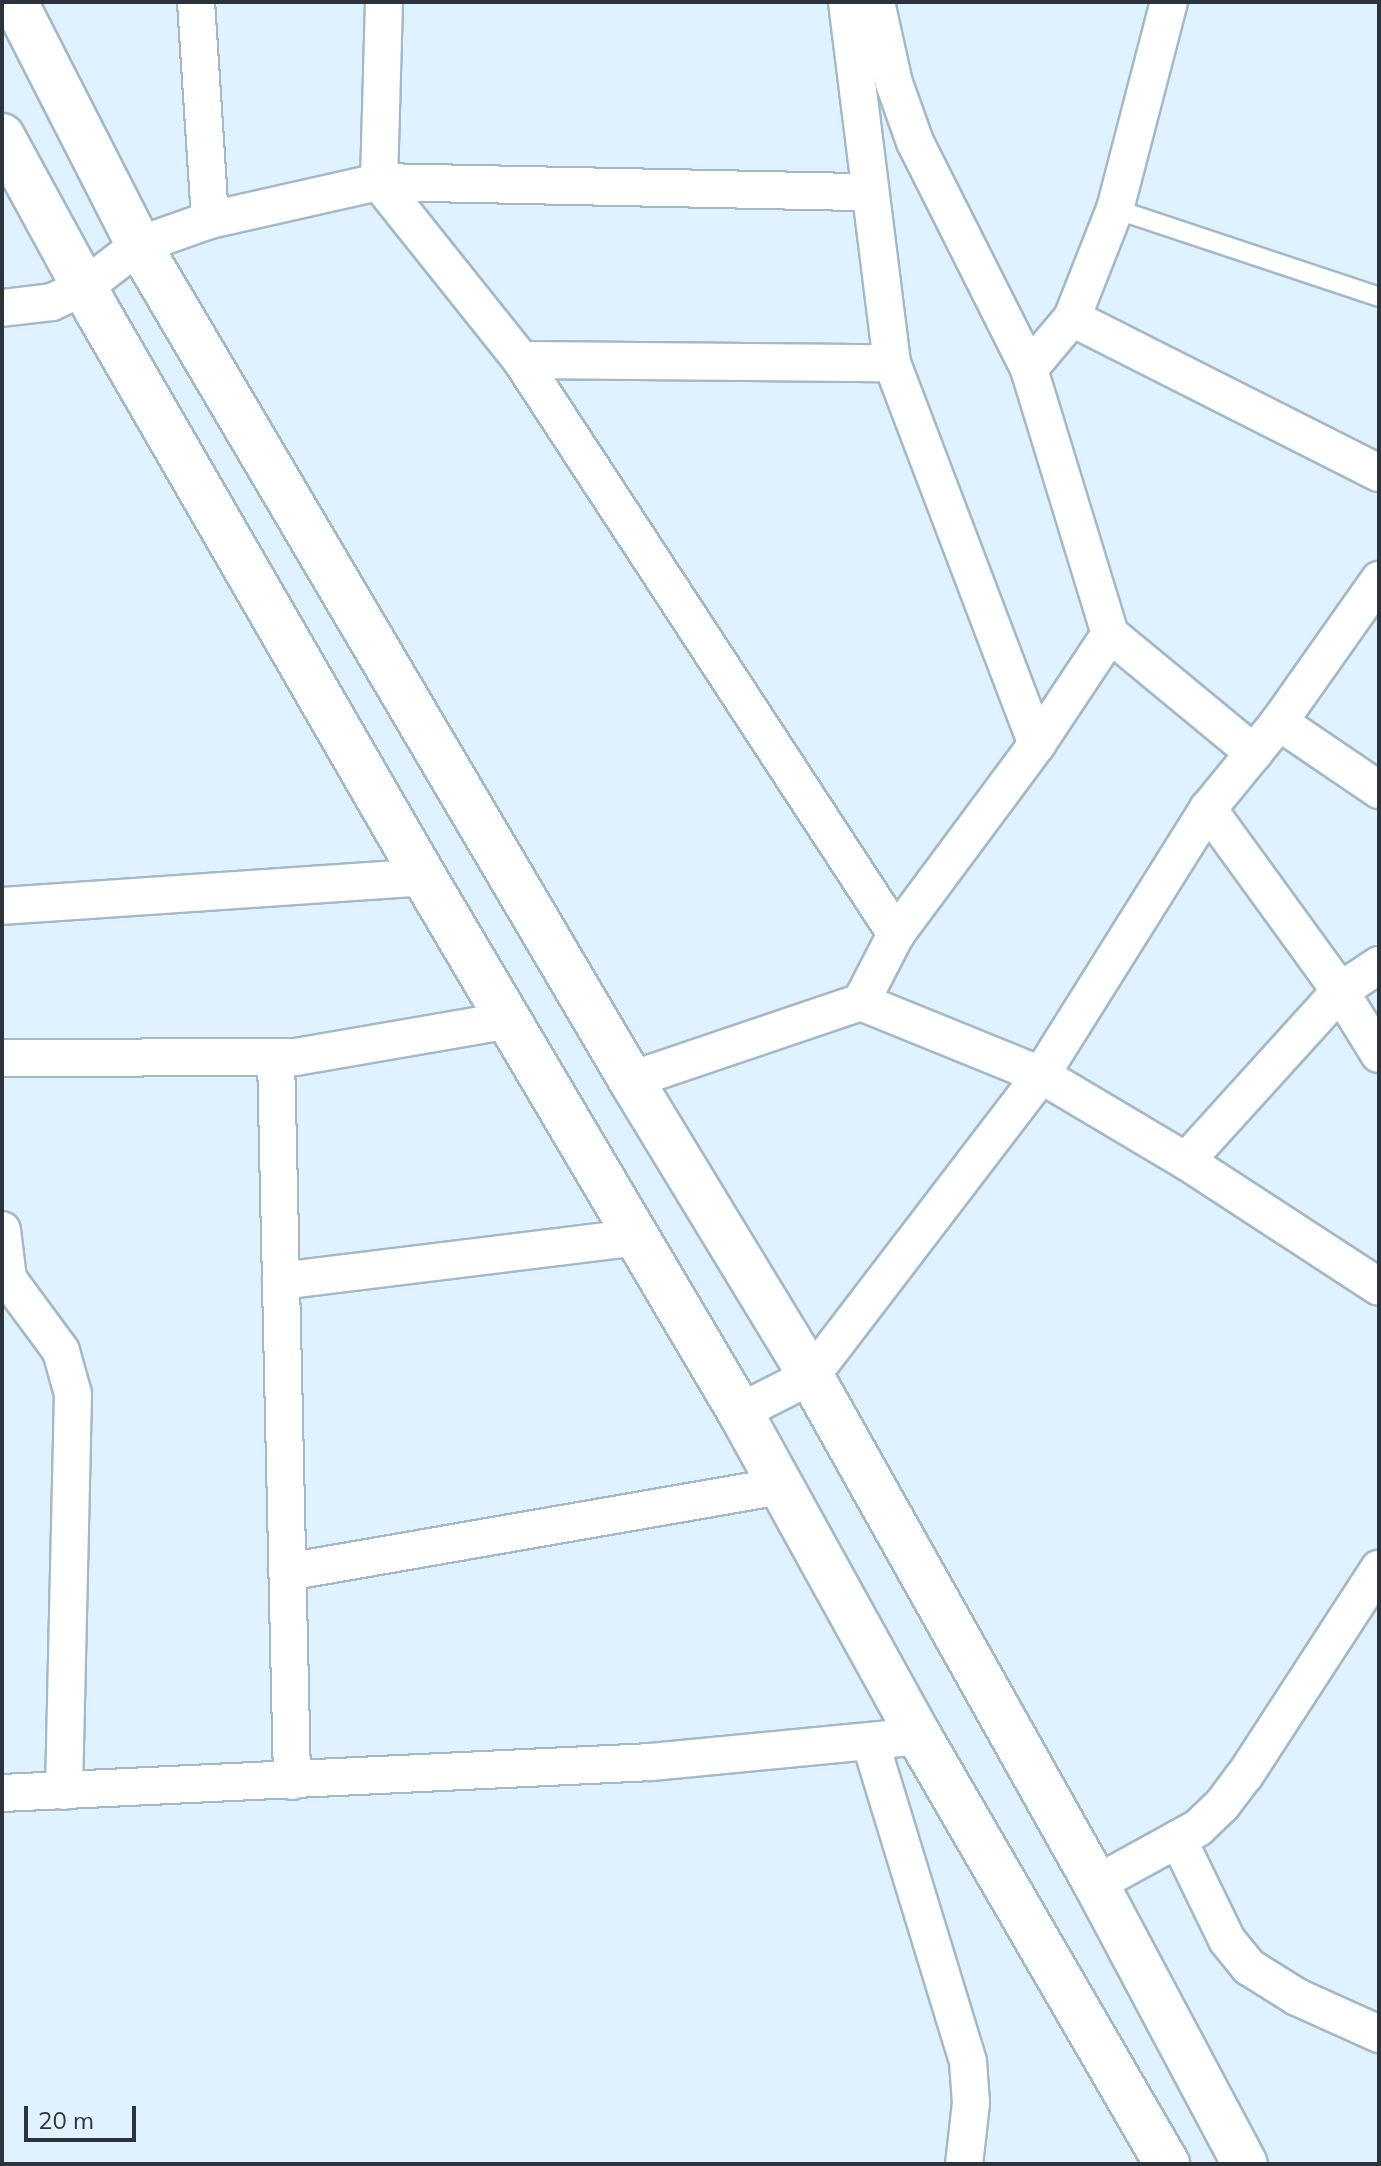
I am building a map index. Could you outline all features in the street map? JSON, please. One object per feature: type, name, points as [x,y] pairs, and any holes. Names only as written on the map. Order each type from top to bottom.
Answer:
[{"type":"street","points":[[15,2],[139,245],[631,1080],[811,1376],[1096,1884],[1245,2164]]},
{"type":"street","points":[[196,2],[210,220]]},
{"type":"street","points":[[384,2],[379,182],[521,360],[896,934]]},
{"type":"street","points":[[847,2],[892,363],[1037,744]]},
{"type":"street","points":[[876,2],[894,83],[915,142],[1029,369],[1110,634],[1254,753]]},
{"type":"street","points":[[1029,369],[1072,318],[1115,209],[1167,2]]},
{"type":"street","points":[[2,136],[424,877],[740,1412],[919,1736],[1167,2164]]},
{"type":"street","points":[[2,308],[52,302],[86,286],[139,245],[210,220],[379,182],[869,192]]},
{"type":"street","points":[[1072,318],[1379,473]]},
{"type":"street","points":[[521,360],[892,363]]},
{"type":"street","points":[[740,1412],[811,1376],[1041,1075],[1208,809],[1279,722],[1379,580]]},
{"type":"street","points":[[861,1002],[896,934],[1037,744],[1110,634]]},
{"type":"street","points":[[1279,722],[1379,790]]},
{"type":"street","points":[[1208,809],[1340,991],[1379,1054]]},
{"type":"street","points":[[2,906],[424,877]]},
{"type":"street","points":[[1186,1161],[1340,991],[1379,965]]},
{"type":"street","points":[[631,1080],[861,1002],[1041,1075],[1186,1161],[1379,1287]]},
{"type":"street","points":[[2,1058],[296,1057],[510,1020]]},
{"type":"street","points":[[276,1057],[292,1781]]},
{"type":"street","points":[[2,1230],[8,1279],[61,1351],[73,1394],[64,1791]]},
{"type":"street","points":[[281,1281],[638,1237]]},
{"type":"street","points":[[287,1572],[781,1486]]},
{"type":"street","points":[[1096,1884],[1198,1828],[1245,1775],[1379,1569]]},
{"type":"street","points":[[2,1793],[651,1762],[919,1736]]},
{"type":"street","points":[[870,1741],[968,2062],[971,2114],[964,2164]]},
{"type":"street","points":[[1178,1839],[1227,1940],[1249,1967],[1297,1997],[1379,2034]]},
{"type":"lane","points":[[1115,209],[1379,297]]}]
